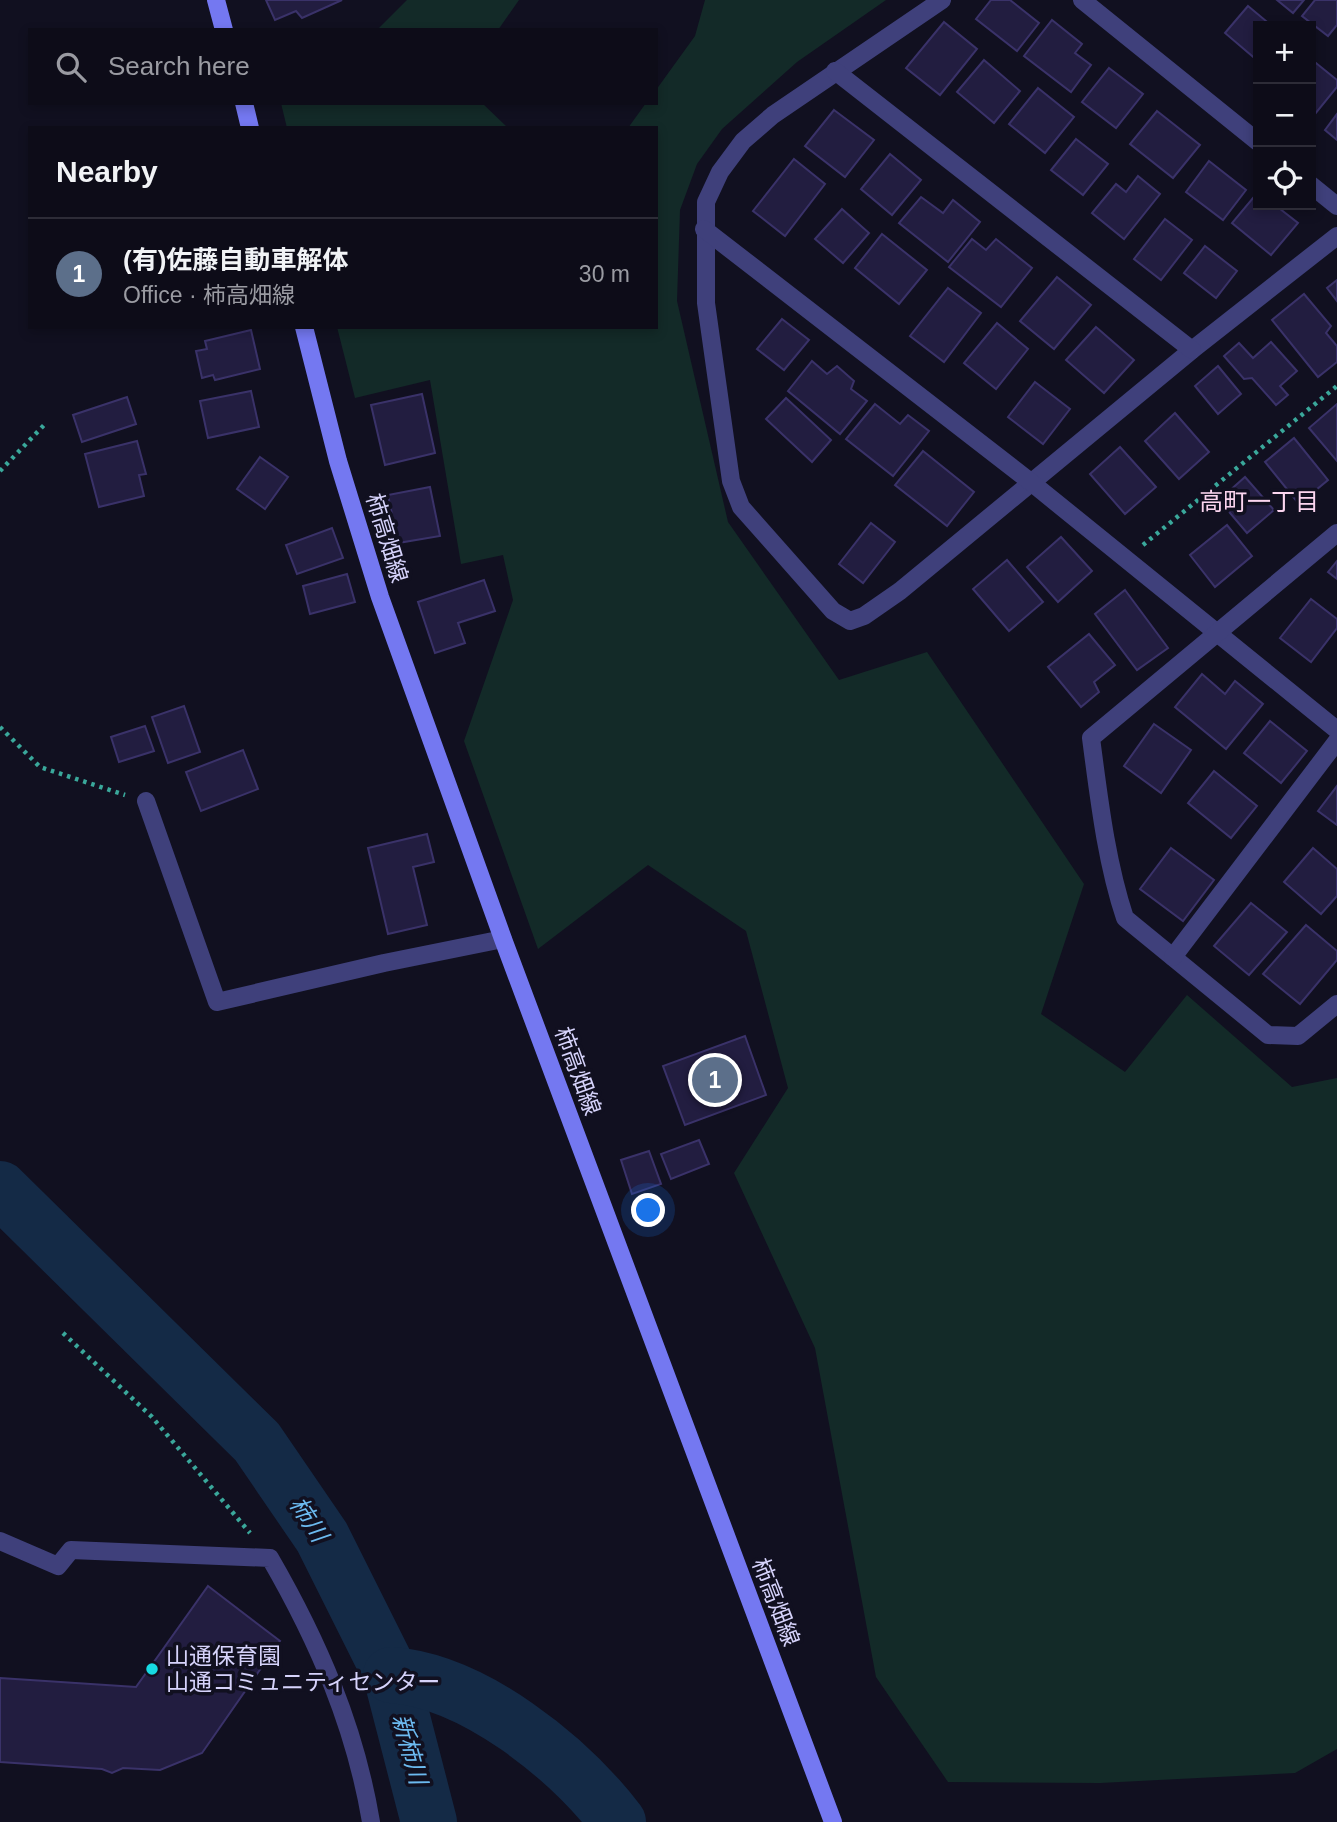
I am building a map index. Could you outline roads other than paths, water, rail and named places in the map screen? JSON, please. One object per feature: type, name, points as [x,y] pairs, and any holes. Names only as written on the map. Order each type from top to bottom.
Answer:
[{"type":"main road","points":[[216,0],[223,28]]},
{"type":"main road","points":[[244,105],[250,126]]},
{"type":"main road","name":"柿高畑線","points":[[305,329],[338,461],[380,597],[503,939],[833,1822]]},
{"type":"street","points":[[942,0],[835,71],[743,141],[720,172],[706,202],[706,303],[731,481],[741,507],[833,611],[850,621],[864,616],[1337,236]]},
{"type":"street","points":[[1082,0],[1253,138]]},
{"type":"street","points":[[835,71],[1192,350]]},
{"type":"street","points":[[1316,188],[1337,206]]},
{"type":"street","points":[[704,229],[1032,483],[1337,730]]},
{"type":"street","points":[[1337,533],[1091,738],[1117,894],[1125,918],[1268,1034],[1298,1036],[1337,1004]]},
{"type":"street","points":[[1173,957],[1337,741]]},
{"type":"street","points":[[146,801],[217,1002],[384,963],[503,939]]},
{"type":"street","points":[[0,1541],[58,1566],[71,1550],[270,1558],[306,1620],[340,1699],[365,1785],[371,1822]]},
{"type":"waterway","name":"柿川","points":[[0,1189],[257,1442],[322,1537],[391,1675],[429,1822]]},
{"type":"waterway","name":"柿川","points":[[391,1675],[423,1680],[454,1691],[517,1726],[573,1772],[618,1822]]},
{"type":"place","name":"(有)佐藤自動車解体","points":[[715,1080]]},
{"type":"place","name":"山通保育園 山通コミュニティセンター","points":[[152,1669]]},
{"type":"district","name":"高町一丁目","points":[[1259,501]]},
{"type":"water label","name":"新柿川","points":[[410,1749]]}]
